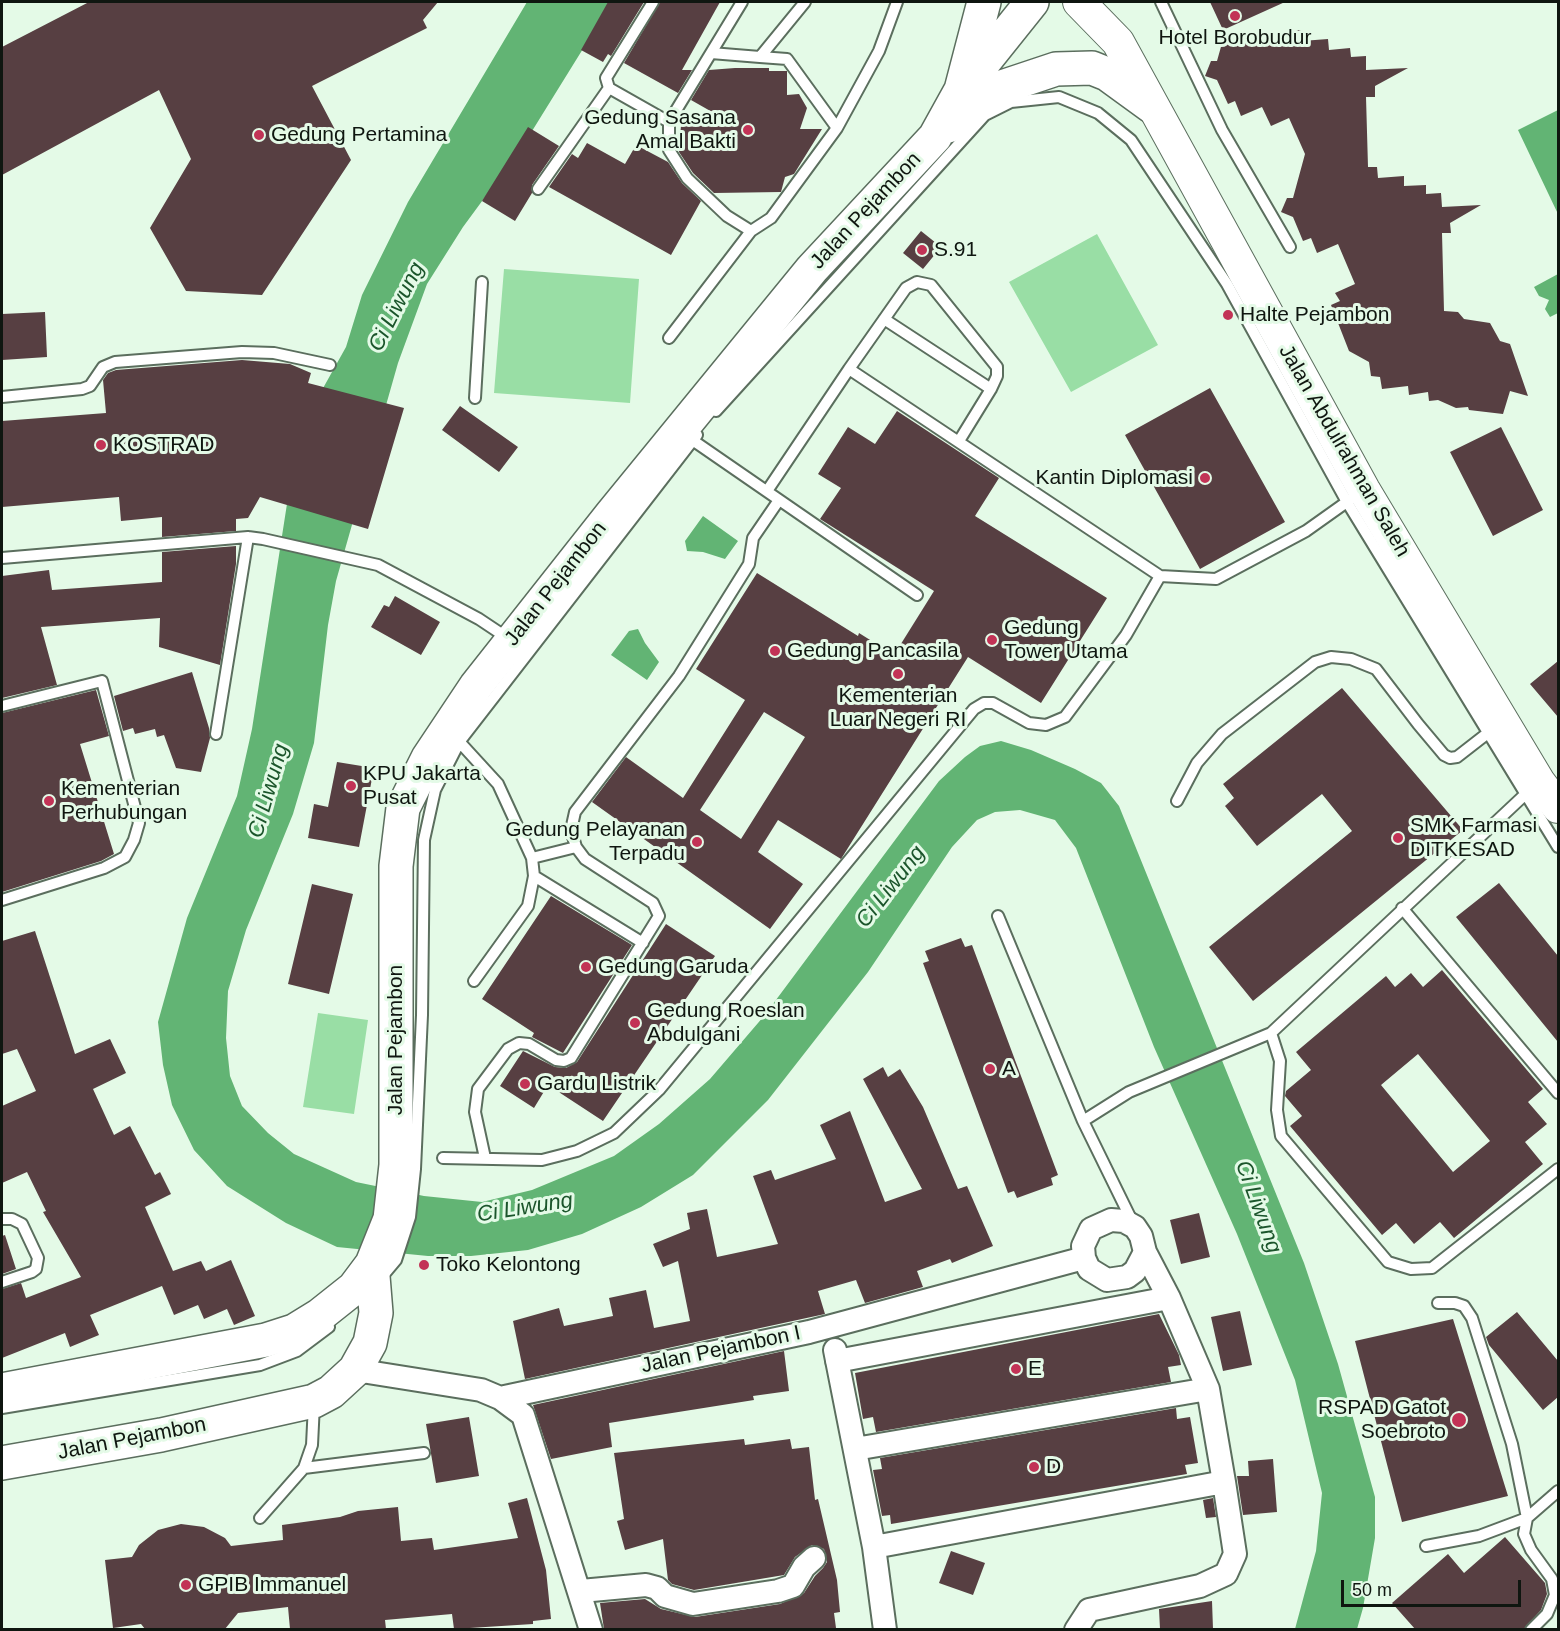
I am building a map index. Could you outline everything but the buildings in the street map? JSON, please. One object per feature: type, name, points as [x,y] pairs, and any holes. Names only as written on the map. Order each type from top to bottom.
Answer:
[{"type":"main road","name":"Jalan Pejambon","points":[[2,1463],[161,1435],[314,1401],[331,1392],[355,1370],[370,1343],[376,1314],[376,1274],[406,1167],[396,866],[403,808],[428,758],[453,735],[476,686],[611,515],[687,436],[812,269],[935,137],[961,90],[984,2]]},
{"type":"main road","points":[[961,90],[1032,2]]},
{"type":"main road","points":[[935,137],[999,88],[1056,69],[1092,68],[1107,74],[1150,106]]},
{"type":"main road","name":"Jalan Pejambon","points":[[2,1390],[266,1340],[294,1331],[320,1316],[354,1288],[376,1274]]},
{"type":"street","name":"Jalan Abdulrahman Saleh","points":[[1079,2],[1118,42],[1356,496],[1533,787],[1558,807]]},
{"type":"street","points":[[1076,1629],[1089,1610],[1200,1586],[1226,1574],[1235,1554],[1208,1389],[1169,1298],[1145,1252],[1141,1236],[1135,1227],[1124,1221],[1111,1220],[1099,1223],[1086,1236],[1084,1258],[1097,1276],[1117,1280],[1135,1271],[1145,1252]]},
{"type":"street","name":"Jalan Pejambon I","points":[[500,1398],[809,1332],[1084,1258]]},
{"type":"street","points":[[885,1629],[874,1547],[836,1355],[1169,1298]]},
{"type":"street","points":[[355,1370],[481,1390],[500,1398],[523,1415],[581,1591],[591,1629]]},
{"type":"street","points":[[855,1449],[1208,1389]]},
{"type":"street","points":[[874,1547],[1224,1482]]},
{"type":"street","points":[[581,1591],[646,1585],[657,1588],[665,1596],[693,1604],[778,1591],[793,1586],[804,1567],[814,1558]]},
{"type":"lane","points":[[653,2],[606,78],[609,88],[669,122]]},
{"type":"lane","points":[[742,2],[669,122],[669,150],[687,177],[728,216],[751,231]]},
{"type":"lane","points":[[760,57],[805,2]]},
{"type":"lane","points":[[669,338],[751,231],[771,218],[837,128],[879,51],[897,2]]},
{"type":"lane","points":[[1161,2],[1222,130],[1290,247]]},
{"type":"lane","points":[[711,53],[787,59],[837,128]]},
{"type":"lane","points":[[538,189],[609,88]]},
{"type":"lane","points":[[474,981],[528,906],[534,876],[531,858],[498,784],[453,735],[687,436],[714,413],[985,115],[1011,102],[1059,97],[1098,113],[1131,140],[1227,284],[1356,496],[1306,531],[1216,579],[1160,576],[849,369]]},
{"type":"lane","points":[[475,399],[482,282]]},
{"type":"lane","points":[[767,491],[906,288],[917,282],[931,285],[997,367],[997,376],[991,389],[959,441]]},
{"type":"lane","points":[[884,319],[991,389]]},
{"type":"lane","points":[[2,397],[82,389],[90,386],[103,367],[115,362],[242,352],[274,352],[330,365]]},
{"type":"lane","points":[[687,436],[917,595]]},
{"type":"lane","points":[[485,1158],[475,1113],[478,1089],[508,1049],[519,1043],[529,1044],[556,1060],[564,1061],[571,1058],[659,916],[654,903],[585,859],[576,847],[571,830],[575,812],[680,676],[749,564],[753,538],[779,500]]},
{"type":"lane","points":[[216,734],[248,537]]},
{"type":"lane","points":[[2,558],[248,537],[263,539],[378,565],[479,619],[512,641]]},
{"type":"lane","points":[[443,1158],[542,1160],[577,1151],[614,1133],[659,1090],[974,709],[984,703],[993,703],[1029,723],[1046,725],[1065,717],[1126,635],[1160,576]]},
{"type":"lane","points":[[1177,801],[1197,763],[1222,734],[1315,662],[1331,657],[1351,659],[1376,669],[1431,740],[1444,755],[1450,758],[1457,757],[1496,727]]},
{"type":"lane","points":[[2,706],[102,681],[139,823],[134,840],[125,857],[104,868],[2,900]]},
{"type":"lane","points":[[1083,1121],[1129,1092],[1242,1047],[1271,1033],[1533,787],[1558,847]]},
{"type":"lane","points":[[531,858],[576,847]]},
{"type":"lane","points":[[534,876],[643,943]]},
{"type":"lane","points":[[1402,908],[1558,1093]]},
{"type":"lane","points":[[998,916],[1083,1121],[1135,1227]]},
{"type":"lane","points":[[1271,1033],[1280,1061],[1277,1110],[1281,1136],[1388,1262],[1411,1269],[1432,1268],[1558,1168]]},
{"type":"lane","points":[[2,1219],[12,1219],[22,1224],[38,1258],[36,1269],[32,1272],[2,1281]]},
{"type":"lane","points":[[1438,1303],[1455,1303],[1464,1306],[1472,1318],[1512,1444],[1527,1518],[1524,1534],[1531,1550],[1552,1579],[1555,1595],[1547,1614],[1531,1629]]},
{"type":"lane","points":[[2,1407],[260,1365],[297,1351],[339,1319]]},
{"type":"lane","points":[[260,1518],[304,1468],[312,1445],[314,1401]]},
{"type":"lane","points":[[304,1468],[424,1453]]},
{"type":"lane","points":[[1426,1546],[1479,1536],[1527,1518],[1558,1491]]},
{"type":"shaded area","points":[[1097,234],[1158,345],[1071,392],[1009,282]]},
{"type":"shaded area","points":[[504,269],[639,279],[630,403],[494,393]]},
{"type":"shaded area","points":[[318,1013],[368,1020],[354,1114],[303,1107]]},
{"type":"water","name":"Ci Liwung","points":[[527,2],[612,2],[524,144],[463,227],[427,284],[398,363],[336,581],[328,625],[314,743],[293,814],[246,930],[228,991],[226,1038],[230,1076],[242,1106],[268,1133],[294,1154],[356,1182],[424,1196],[482,1202],[532,1190],[614,1156],[659,1124],[710,1079],[764,1016],[939,781],[965,757],[980,746],[1001,741],[1031,750],[1075,769],[1101,783],[1119,806],[1304,1263],[1338,1364],[1375,1497],[1375,1538],[1363,1608],[1357,1629],[1295,1629],[1316,1551],[1322,1493],[1295,1380],[1237,1234],[1154,1047],[1076,848],[1055,820],[1020,810],[995,812],[977,820],[952,847],[868,972],[768,1100],[693,1175],[641,1207],[582,1234],[528,1250],[471,1256],[428,1256],[337,1247],[286,1223],[227,1186],[194,1150],[172,1105],[163,1065],[158,1022],[187,918],[237,796],[252,729],[298,433],[346,347],[362,295],[408,202]]},
{"type":"water","points":[[1558,110],[1558,214],[1518,130]]},
{"type":"water","points":[[1558,274],[1558,313],[1550,317],[1545,309],[1549,300],[1539,296],[1534,287]]},
{"type":"water","points":[[703,516],[738,541],[725,559],[703,552],[687,551],[685,541]]},
{"type":"water","points":[[638,629],[659,662],[647,680],[611,655],[629,631]]},
{"type":"place","name":"Hotel Borobudur","points":[[1235,16]]},
{"type":"place","name":"Gedung Sasana Amal Bakti","points":[[748,130]]},
{"type":"place","name":"Gedung Pertamina","points":[[259,135]]},
{"type":"place","name":"S.91","points":[[922,250]]},
{"type":"place","name":"Halte Pejambon","points":[[1228,315]]},
{"type":"place","name":"KOSTRAD","points":[[101,445]]},
{"type":"place","name":"Kantin Diplomasi","points":[[1205,478]]},
{"type":"place","name":"Gedung Tower Utama","points":[[992,640]]},
{"type":"place","name":"Gedung Pancasila","points":[[775,651]]},
{"type":"place","name":"Kementerian Luar Negeri RI","points":[[898,674]]},
{"type":"place","name":"KPU Jakarta Pusat","points":[[351,786]]},
{"type":"place","name":"Kementerian Perhubungan","points":[[49,801]]},
{"type":"place","name":"SMK Farmasi DITKESAD","points":[[1398,838]]},
{"type":"place","name":"Gedung Pelayanan Terpadu","points":[[697,842]]},
{"type":"place","name":"Gedung Garuda","points":[[586,967]]},
{"type":"place","name":"Gedung Roeslan Abdulgani","points":[[635,1023]]},
{"type":"place","name":"A","points":[[990,1069]]},
{"type":"place","name":"Gardu Listrik","points":[[525,1084]]},
{"type":"place","name":"Toko Kelontong","points":[[424,1265]]},
{"type":"place","name":"E","points":[[1016,1369]]},
{"type":"place","name":"RSPAD Gatot Soebroto","points":[[1459,1420]]},
{"type":"place","name":"D","points":[[1034,1467]]},
{"type":"place","name":"GPIB Immanuel","points":[[186,1585]]}]
